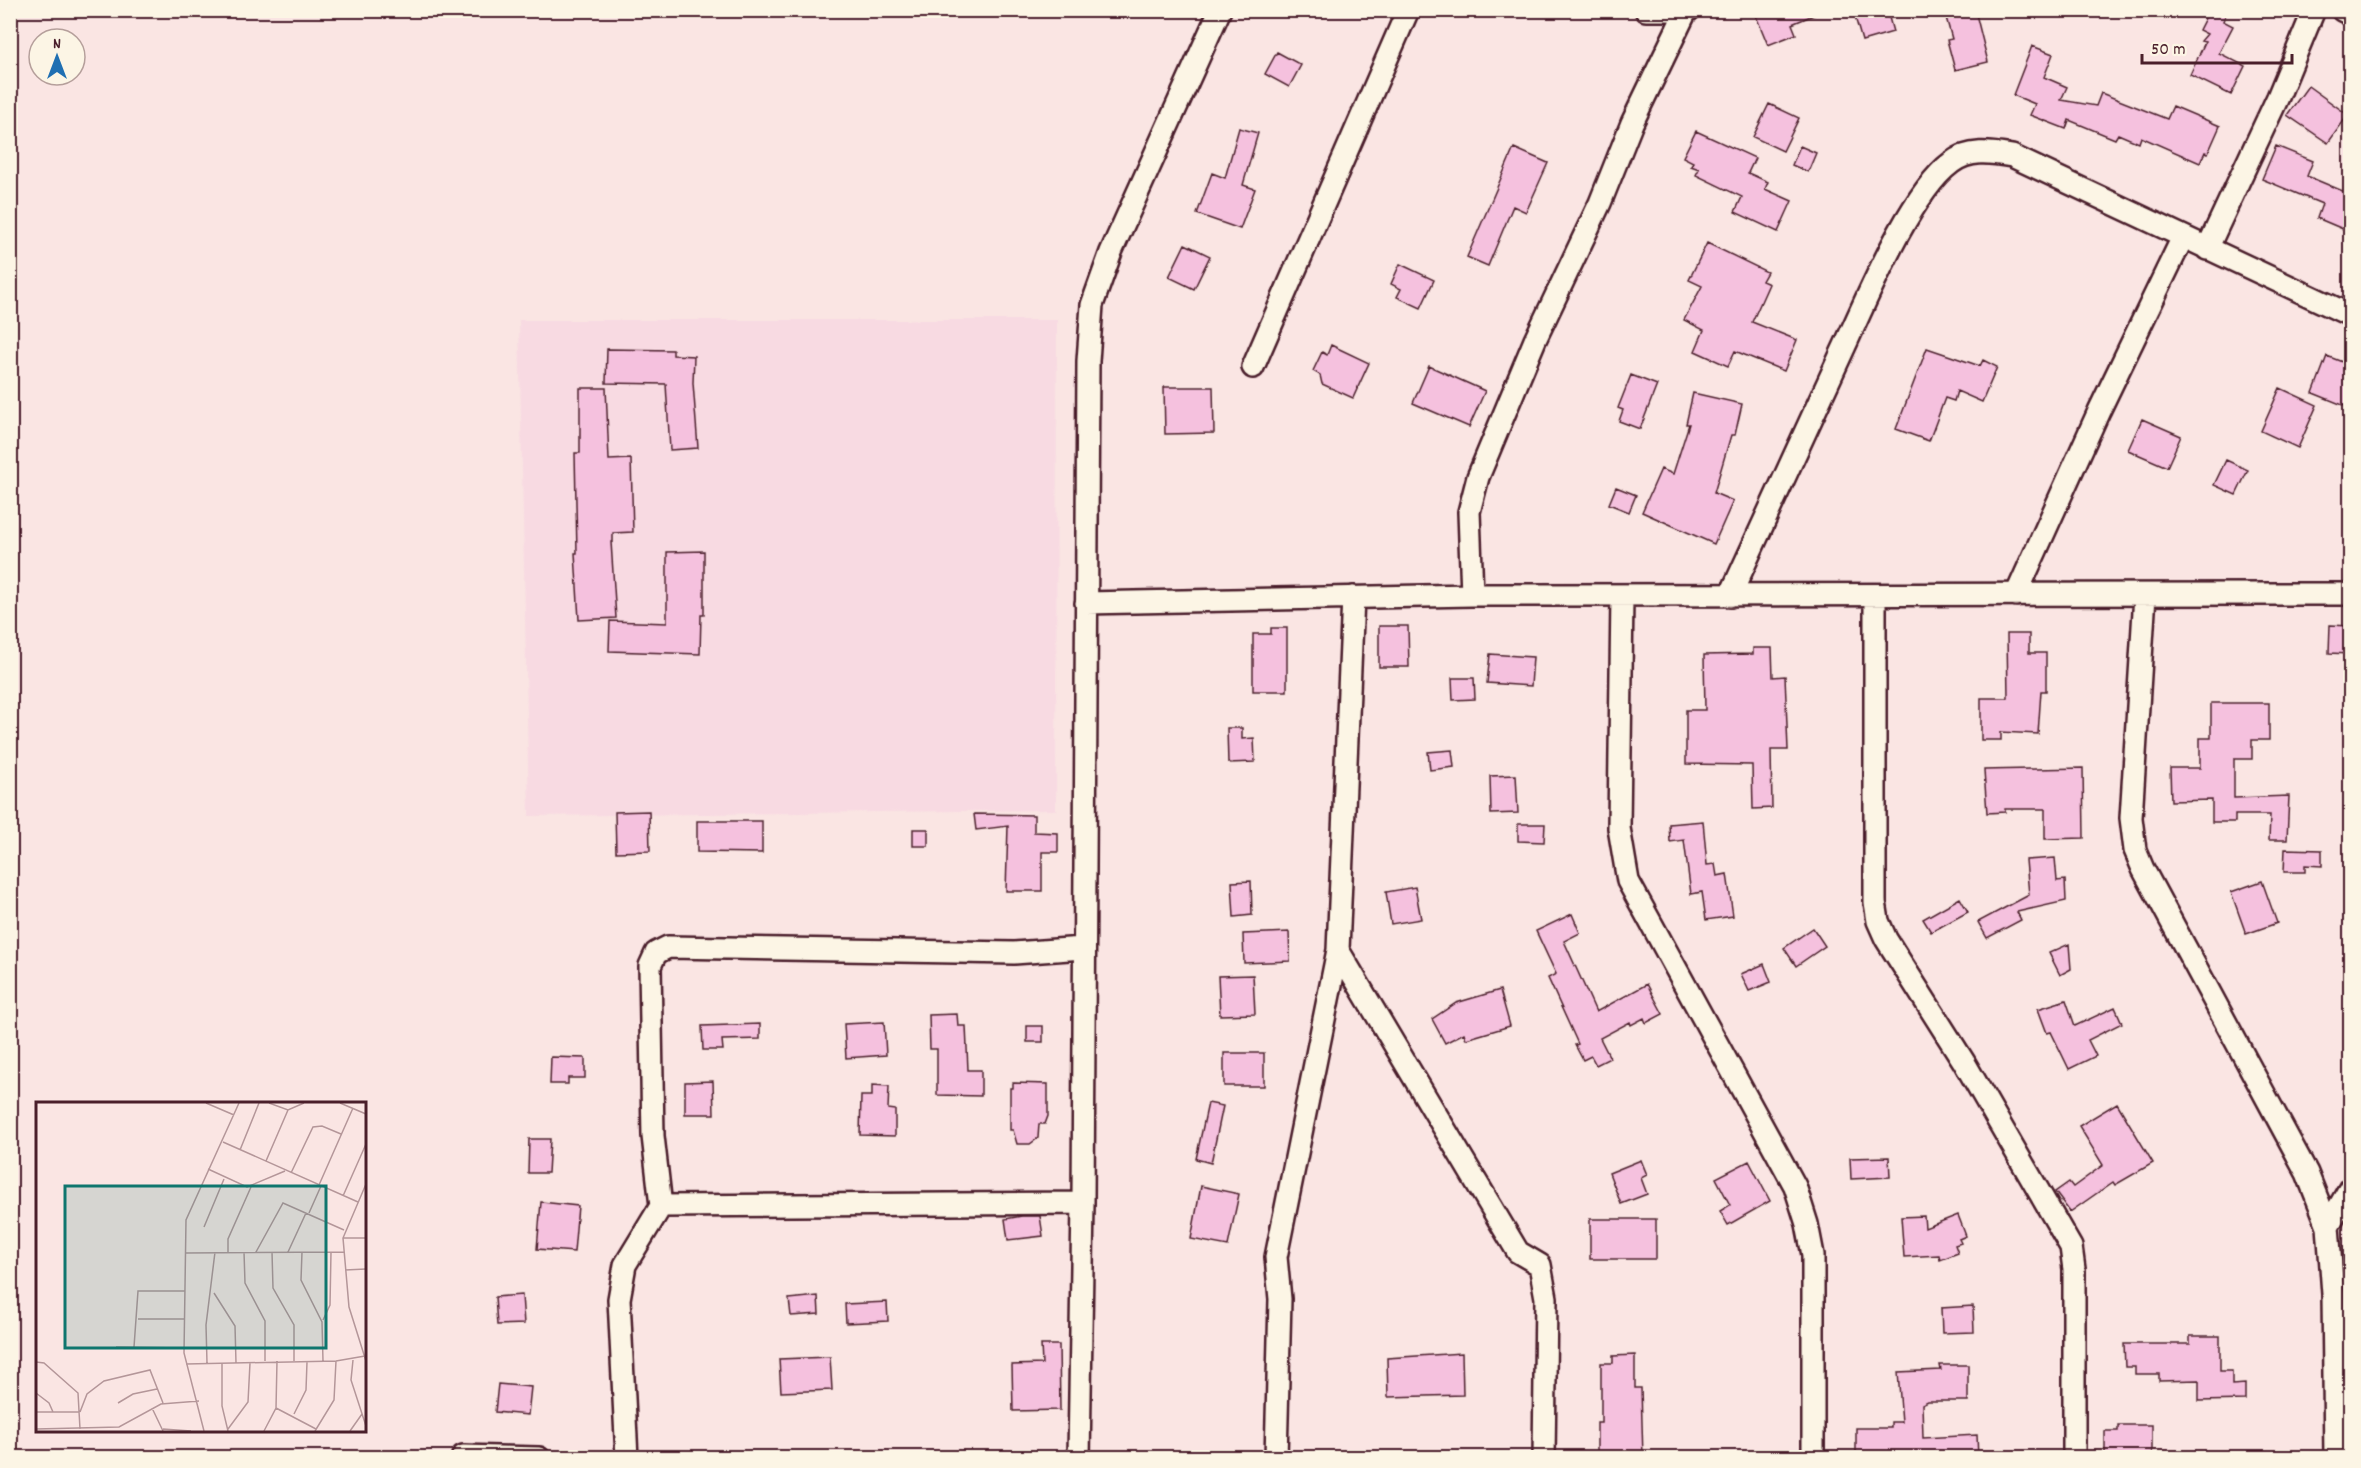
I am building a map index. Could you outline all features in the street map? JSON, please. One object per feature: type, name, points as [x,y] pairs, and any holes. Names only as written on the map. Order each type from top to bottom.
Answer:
[{"type":"street","points":[[1078,1458],[1083,1203],[1088,361],[1092,305],[1111,252],[1220,10]]},
{"type":"street","points":[[1253,367],[1408,10]]},
{"type":"street","points":[[1472,595],[1469,512],[1478,477],[1535,340],[1600,203],[1632,123],[1687,11],[1647,10]]},
{"type":"street","points":[[2208,249],[2278,97],[2314,10]]},
{"type":"street","points":[[2342,10],[2350,14]]},
{"type":"street","points":[[1730,596],[1873,285],[1918,201],[1940,172],[1952,162],[1969,154],[1989,152],[2012,156],[2350,315]]},
{"type":"street","points":[[2016,595],[2099,411],[2183,237]]},
{"type":"street","points":[[1086,603],[1472,595],[2350,594]]},
{"type":"street","points":[[2145,595],[2131,818],[2135,850],[2143,869],[2307,1173],[2328,1226],[2333,1294],[2335,1458]]},
{"type":"street","points":[[1622,596],[1619,828],[1622,858],[1628,881],[1795,1186],[1801,1203],[1813,1255],[1813,1458]]},
{"type":"street","points":[[1875,596],[1875,902],[1878,921],[1886,939],[1964,1062],[2071,1247],[2074,1269],[2074,1458]]},
{"type":"street","points":[[1276,1458],[1280,1299],[1276,1257],[1338,950],[1353,597]]},
{"type":"street","points":[[627,1458],[620,1283],[625,1265],[661,1206],[653,1136],[650,966],[660,950],[668,947],[713,947],[1014,953],[1083,948]]},
{"type":"street","points":[[1338,950],[1518,1252],[1540,1265],[1546,1298],[1544,1458]]},
{"type":"street","points":[[2328,1226],[2350,1188]]},
{"type":"street","points":[[661,1206],[1083,1203]]},
{"type":"street","points":[[463,1456],[539,1458]]},
{"type":"shaded area","points":[[519,320],[1057,320],[1056,810],[529,816]]},
{"type":"building","points":[[1770,10],[1823,11],[1792,24],[1796,34],[1768,45],[1756,16]]},
{"type":"building","points":[[1853,10],[1887,10],[1893,32],[1862,41]]},
{"type":"building","points":[[1944,10],[1975,10],[1988,62],[1955,70],[1947,40],[1952,39]]},
{"type":"building","points":[[2209,10],[2228,10],[2223,21],[2233,26],[2219,53],[2245,66],[2231,95],[2190,75],[2205,42],[2201,41],[2207,34],[2199,30]]},
{"type":"building","points":[[2032,46],[2053,54],[2044,77],[2067,87],[2061,100],[2096,106],[2101,93],[2167,119],[2173,106],[2220,126],[2208,153],[2205,152],[2200,163],[2141,137],[2139,143],[2118,134],[2115,139],[2069,120],[2066,129],[2030,115],[2035,104],[2013,95]]},
{"type":"building","points":[[1277,52],[1301,65],[1289,87],[1265,74]]},
{"type":"building","points":[[2308,86],[2348,115],[2328,143],[2287,115]]},
{"type":"building","points":[[1769,104],[1799,118],[1783,151],[1753,137]]},
{"type":"building","points":[[1239,128],[1258,133],[1243,185],[1255,189],[1240,229],[1197,214],[1212,173],[1225,178]]},
{"type":"building","points":[[1696,131],[1755,158],[1748,173],[1768,182],[1765,189],[1792,201],[1778,232],[1735,212],[1742,197],[1696,175],[1699,169],[1691,166],[1693,162],[1683,157]]},
{"type":"building","points":[[1800,146],[1816,153],[1808,172],[1792,165]]},
{"type":"building","points":[[2276,146],[2313,161],[2307,176],[2350,194],[2350,232],[2317,218],[2322,204],[2262,179]]},
{"type":"building","points":[[1514,148],[1548,163],[1526,212],[1513,206],[1488,266],[1467,257]]},
{"type":"building","points":[[1707,243],[1767,272],[1762,281],[1769,284],[1752,322],[1797,340],[1784,371],[1735,351],[1728,366],[1695,351],[1704,330],[1684,320],[1702,286],[1689,280]]},
{"type":"building","points":[[1185,244],[1210,256],[1194,289],[1169,277]]},
{"type":"building","points":[[1400,264],[1434,280],[1421,308],[1397,297],[1401,289],[1391,284]]},
{"type":"building","points":[[1331,345],[1369,363],[1353,398],[1322,384],[1320,375],[1313,371],[1322,352],[1327,355]]},
{"type":"building","points":[[1927,348],[1980,366],[1983,360],[1997,367],[1982,402],[1957,391],[1954,401],[1945,398],[1929,441],[1896,429]]},
{"type":"building","points":[[607,349],[673,350],[673,355],[694,356],[693,383],[698,448],[670,450],[666,384],[606,383]]},
{"type":"building","points":[[2327,356],[2350,365],[2350,408],[2313,393]]},
{"type":"building","points":[[1429,366],[1485,391],[1469,427],[1413,403]]},
{"type":"building","points":[[1631,375],[1657,385],[1640,429],[1619,421],[1623,410],[1618,408]]},
{"type":"building","points":[[1164,387],[1213,387],[1214,433],[1165,434]]},
{"type":"building","points":[[580,388],[606,388],[609,460],[631,459],[633,532],[613,533],[613,542],[611,542],[616,618],[579,620],[575,553],[577,553],[575,453],[580,453]]},
{"type":"building","points":[[2280,388],[2317,405],[2298,448],[2261,431]]},
{"type":"building","points":[[1693,393],[1742,404],[1735,435],[1731,435],[1714,493],[1733,501],[1714,544],[1642,512],[1661,469],[1673,474],[1689,424],[1686,424]]},
{"type":"building","points":[[2142,419],[2181,436],[2167,467],[2128,450]]},
{"type":"building","points":[[2226,460],[2248,470],[2236,495],[2214,485]]},
{"type":"building","points":[[1616,487],[1636,495],[1629,512],[1609,504]]},
{"type":"building","points":[[704,551],[704,615],[701,615],[700,654],[609,651],[610,621],[667,623],[667,552]]},
{"type":"building","points":[[2330,625],[2350,626],[2350,654],[2329,653]]},
{"type":"building","points":[[1379,626],[1408,626],[1409,667],[1379,667]]},
{"type":"building","points":[[1271,628],[1287,628],[1287,691],[1253,691],[1253,634],[1271,634]]},
{"type":"building","points":[[2007,634],[2029,634],[2029,653],[2046,653],[2046,691],[2041,691],[2038,734],[2001,732],[2001,740],[1981,740],[1981,698],[2008,698]]},
{"type":"building","points":[[1753,648],[1772,648],[1773,677],[1785,676],[1788,750],[1771,750],[1772,808],[1753,809],[1752,765],[1686,764],[1686,710],[1705,710],[1704,655],[1753,654]]},
{"type":"building","points":[[1490,654],[1533,657],[1531,686],[1487,683]]},
{"type":"building","points":[[1452,678],[1474,678],[1475,699],[1453,700]]},
{"type":"building","points":[[2211,703],[2269,703],[2269,740],[2252,740],[2252,759],[2234,759],[2234,798],[2289,796],[2287,840],[2269,840],[2270,815],[2235,815],[2235,822],[2212,822],[2212,800],[2171,801],[2170,768],[2200,768],[2200,738],[2211,738]]},
{"type":"building","points":[[1227,728],[1242,728],[1242,739],[1254,738],[1255,762],[1228,763]]},
{"type":"building","points":[[1452,750],[1454,767],[1430,770],[1428,752]]},
{"type":"building","points":[[2083,768],[2084,838],[2045,839],[2045,809],[2005,809],[2005,812],[1987,813],[1984,770]]},
{"type":"building","points":[[1516,775],[1518,813],[1491,814],[1490,776]]},
{"type":"building","points":[[649,811],[650,851],[616,852],[615,812]]},
{"type":"building","points":[[974,814],[1034,815],[1034,832],[1058,833],[1058,852],[1042,852],[1042,891],[1006,891],[1008,826],[976,830]]},
{"type":"building","points":[[697,821],[762,821],[762,853],[697,852]]},
{"type":"building","points":[[1703,821],[1707,865],[1715,864],[1717,876],[1727,874],[1733,916],[1706,920],[1702,892],[1691,894],[1684,840],[1670,842],[1669,824]]},
{"type":"building","points":[[1518,824],[1545,824],[1544,842],[1518,841]]},
{"type":"building","points":[[913,829],[928,829],[928,846],[913,846]]},
{"type":"building","points":[[2285,849],[2322,850],[2322,866],[2305,865],[2305,872],[2284,872]]},
{"type":"building","points":[[2055,858],[2057,881],[2065,880],[2066,901],[2017,912],[2021,920],[1987,938],[1978,922],[2029,895],[2026,860]]},
{"type":"building","points":[[1251,881],[1252,915],[1234,917],[1232,882]]},
{"type":"building","points":[[2262,881],[2277,923],[2246,934],[2231,892]]},
{"type":"building","points":[[1415,887],[1421,919],[1391,924],[1386,892]]},
{"type":"building","points":[[1960,898],[1968,912],[1931,932],[1923,919]]},
{"type":"building","points":[[1572,914],[1580,933],[1564,941],[1596,1012],[1647,984],[1663,1014],[1646,1023],[1644,1018],[1631,1025],[1630,1022],[1600,1038],[1610,1058],[1596,1065],[1591,1056],[1583,1060],[1575,1045],[1578,1044],[1548,978],[1556,974],[1536,931]]},
{"type":"building","points":[[1813,928],[1825,946],[1796,966],[1784,948]]},
{"type":"building","points":[[1289,932],[1290,961],[1244,963],[1243,934]]},
{"type":"building","points":[[2069,944],[2071,969],[2060,975],[2049,953]]},
{"type":"building","points":[[1764,964],[1771,982],[1749,991],[1741,974]]},
{"type":"building","points":[[1253,975],[1255,1014],[1220,1015],[1218,976]]},
{"type":"building","points":[[1500,990],[1510,1026],[1466,1039],[1464,1033],[1445,1043],[1432,1019],[1456,1003]]},
{"type":"building","points":[[2066,1000],[2075,1026],[2115,1007],[2122,1023],[2088,1040],[2096,1056],[2069,1069],[2051,1032],[2047,1033],[2038,1009]]},
{"type":"building","points":[[957,1014],[958,1026],[966,1026],[968,1070],[981,1070],[981,1096],[937,1095],[937,1049],[930,1049],[929,1015]]},
{"type":"building","points":[[884,1022],[886,1055],[846,1058],[844,1024]]},
{"type":"building","points":[[760,1024],[760,1039],[722,1040],[723,1050],[703,1050],[702,1026]]},
{"type":"building","points":[[1027,1026],[1043,1026],[1043,1042],[1027,1042]]},
{"type":"building","points":[[1224,1053],[1264,1053],[1264,1086],[1224,1086]]},
{"type":"building","points":[[551,1057],[585,1058],[585,1078],[568,1078],[568,1084],[550,1084]]},
{"type":"building","points":[[713,1081],[714,1114],[685,1114],[685,1082]]},
{"type":"building","points":[[1013,1083],[1048,1084],[1048,1116],[1045,1124],[1039,1124],[1038,1138],[1030,1144],[1017,1144],[1013,1130],[1010,1130],[1010,1088],[1013,1088]]},
{"type":"building","points":[[872,1085],[889,1086],[888,1109],[895,1110],[895,1136],[860,1135],[861,1096],[872,1096]]},
{"type":"building","points":[[1208,1103],[1223,1106],[1211,1163],[1196,1159]]},
{"type":"building","points":[[2117,1103],[2153,1163],[2115,1185],[2113,1182],[2070,1212],[2055,1192],[2069,1182],[2073,1187],[2103,1165],[2079,1126]]},
{"type":"building","points":[[529,1139],[550,1139],[548,1173],[528,1173]]},
{"type":"building","points":[[1889,1157],[1890,1177],[1851,1179],[1850,1158]]},
{"type":"building","points":[[1641,1160],[1647,1175],[1641,1178],[1647,1194],[1621,1204],[1609,1173]]},
{"type":"building","points":[[1749,1161],[1770,1201],[1728,1225],[1720,1211],[1730,1205],[1716,1178]]},
{"type":"building","points":[[1201,1186],[1239,1194],[1228,1246],[1191,1239]]},
{"type":"building","points":[[541,1202],[578,1206],[574,1252],[537,1249]]},
{"type":"building","points":[[1958,1215],[1966,1236],[1959,1239],[1961,1243],[1955,1245],[1958,1253],[1940,1260],[1939,1255],[1904,1257],[1901,1217],[1924,1216],[1925,1228]]},
{"type":"building","points":[[1040,1216],[1043,1236],[1008,1240],[1005,1219]]},
{"type":"building","points":[[1590,1219],[1656,1219],[1656,1259],[1590,1259]]},
{"type":"building","points":[[522,1295],[524,1324],[497,1325],[495,1297]]},
{"type":"building","points":[[818,1296],[819,1314],[791,1316],[789,1299]]},
{"type":"building","points":[[887,1302],[888,1321],[846,1323],[845,1304]]},
{"type":"building","points":[[1973,1306],[1974,1332],[1942,1333],[1941,1308]]},
{"type":"building","points":[[2190,1336],[2220,1336],[2220,1371],[2232,1371],[2232,1385],[2245,1384],[2245,1400],[2199,1401],[2199,1380],[2159,1381],[2159,1374],[2135,1374],[2135,1367],[2125,1367],[2124,1344],[2190,1344]]},
{"type":"building","points":[[1041,1345],[1059,1345],[1060,1410],[1013,1411],[1012,1365],[1042,1364]]},
{"type":"building","points":[[1462,1353],[1463,1395],[1388,1397],[1387,1358]]},
{"type":"building","points":[[1635,1355],[1635,1388],[1641,1388],[1643,1458],[1597,1458],[1597,1423],[1601,1423],[1601,1363],[1613,1363],[1613,1356]]},
{"type":"building","points":[[830,1357],[832,1390],[781,1392],[779,1359]]},
{"type":"building","points":[[1940,1365],[1968,1365],[1968,1401],[1928,1401],[1922,1404],[1923,1438],[1977,1435],[1978,1458],[1856,1458],[1856,1428],[1891,1428],[1891,1422],[1902,1422],[1898,1372],[1941,1370]]},
{"type":"building","points":[[498,1384],[531,1387],[528,1415],[495,1412]]},
{"type":"building","points":[[2118,1425],[2152,1425],[2152,1458],[2105,1458],[2105,1431],[2118,1431]]}]
